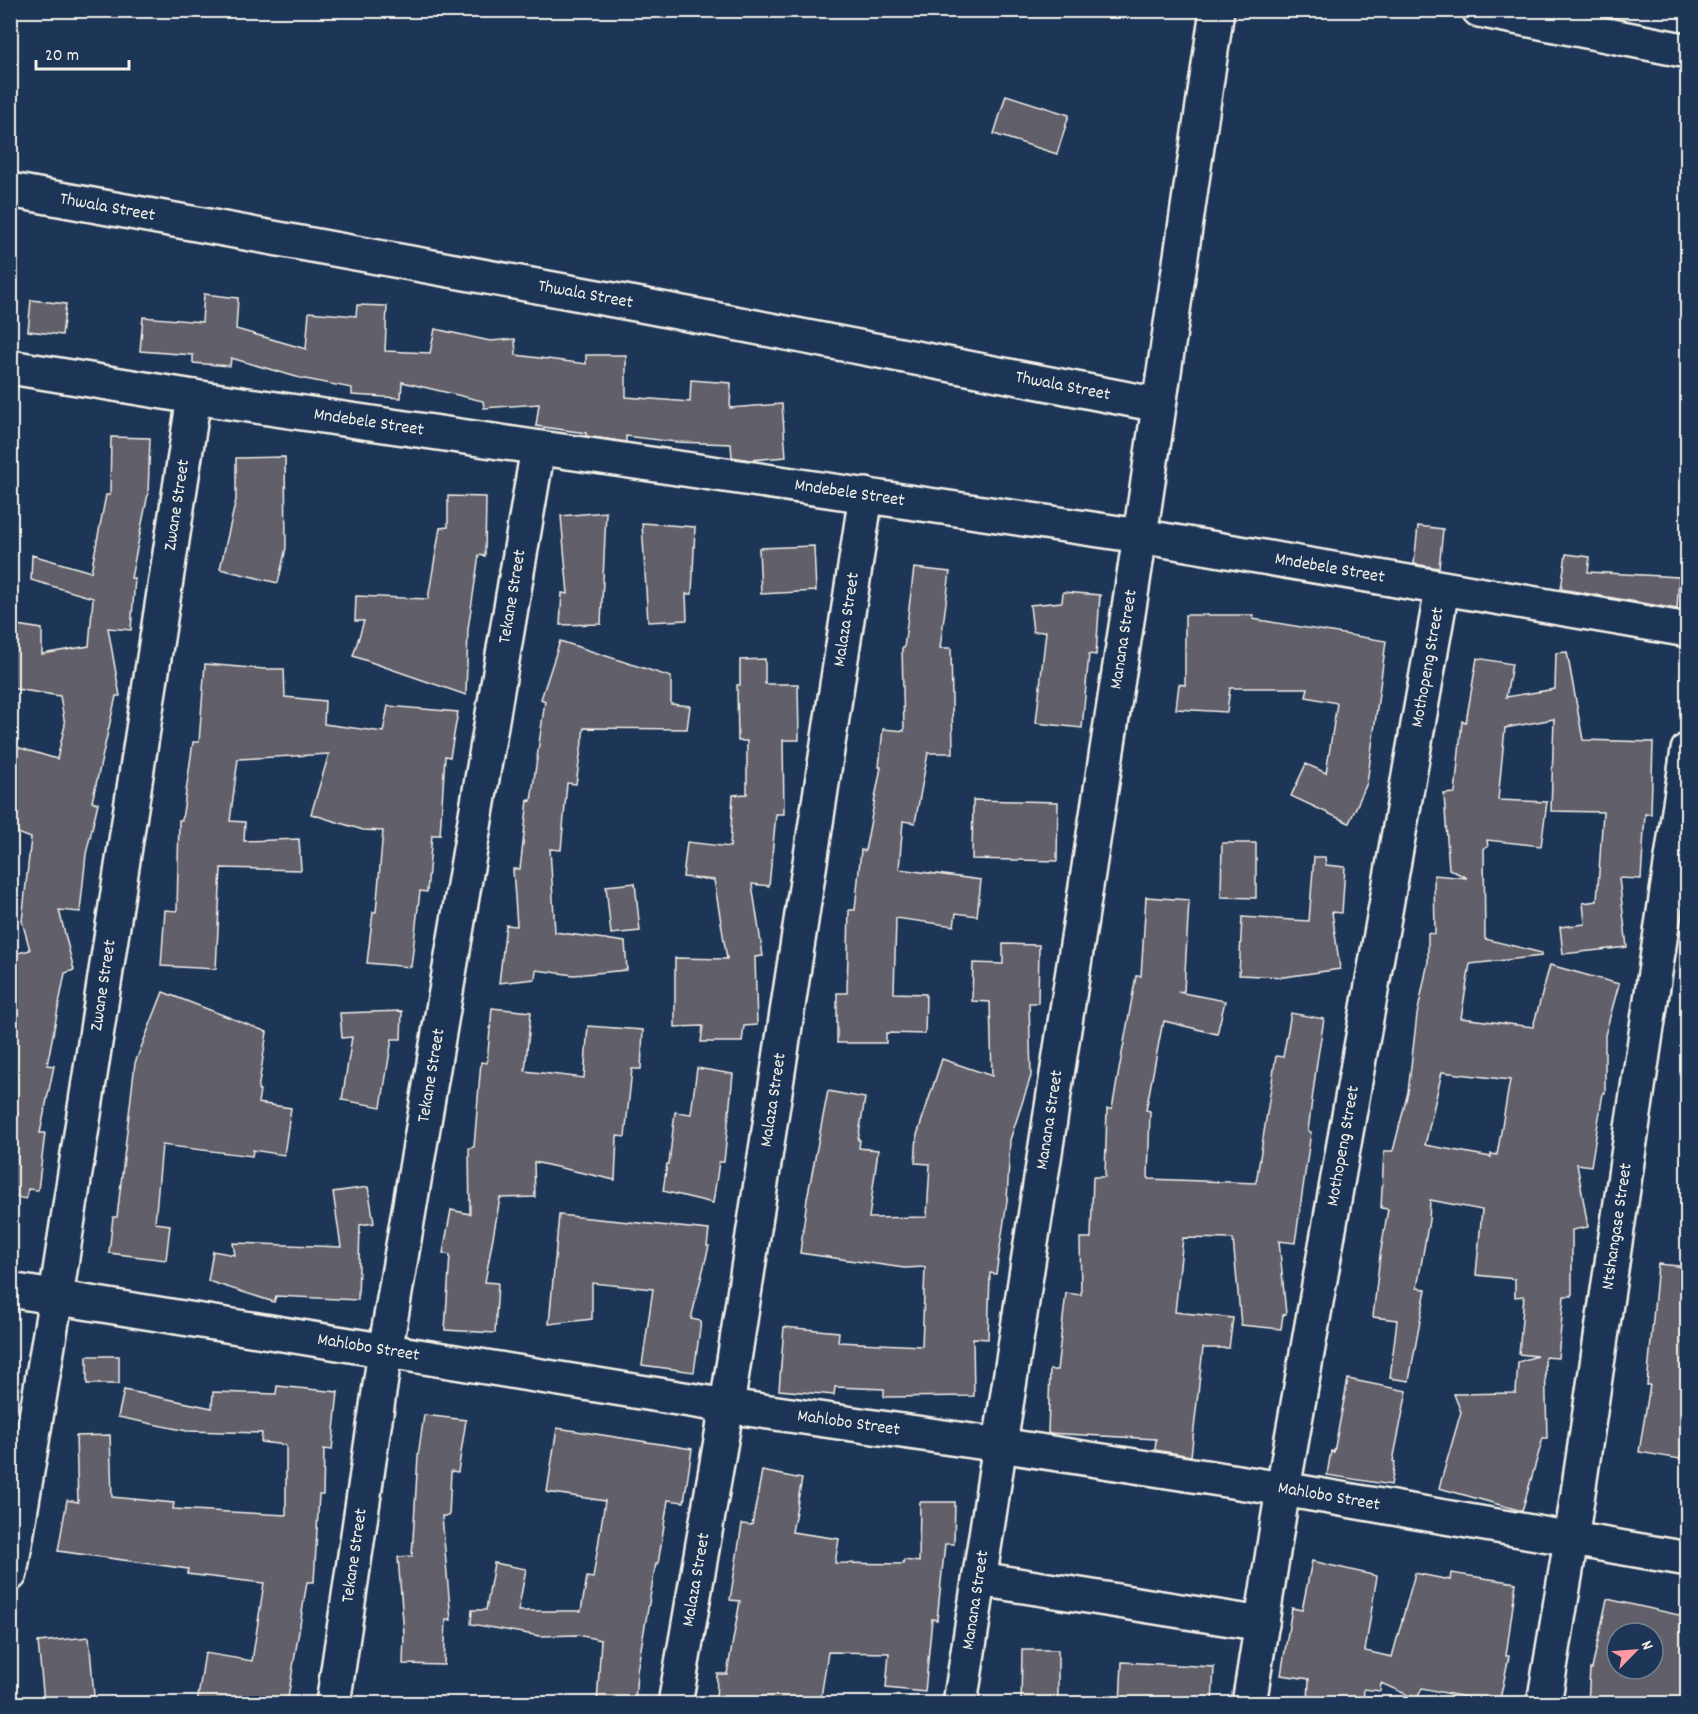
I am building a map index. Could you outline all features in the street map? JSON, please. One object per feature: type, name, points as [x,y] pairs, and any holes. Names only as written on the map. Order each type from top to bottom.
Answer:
[{"type":"street","name":"Manana Street","points":[[960,1704],[1140,536],[1217,10]]},
{"type":"street","points":[[1479,10],[1688,51]]},
{"type":"street","name":"Thwala Street","points":[[10,190],[641,305],[1159,405]]},
{"type":"street","name":"Mndebele Street","points":[[10,367],[194,397],[1140,536],[1688,630]]},
{"type":"street","name":"Zwane Street","points":[[10,1574],[56,1297],[194,397]]},
{"type":"street","name":"Tekane Street","points":[[333,1704],[385,1352],[538,448]]},
{"type":"street","name":"Malaza Street","points":[[675,1704],[727,1406],[866,495]]},
{"type":"street","name":"Mothopeng Street","points":[[1249,1704],[1283,1489],[1442,589]]},
{"type":"street","name":"Ntshangase Street","points":[[1544,1704],[1572,1540],[1688,750]]},
{"type":"street","name":"Mahlobo Street","points":[[10,1290],[727,1406],[1283,1489],[1688,1559]]},
{"type":"street","points":[[980,1579],[1262,1624]]},
{"type":"building","points":[[1006,95],[1069,115],[1057,154],[994,134]]},
{"type":"building","points":[[204,294],[238,298],[236,329],[306,349],[309,312],[356,316],[357,305],[387,306],[385,351],[430,353],[435,329],[490,341],[515,339],[516,355],[586,364],[586,355],[626,355],[626,397],[690,402],[691,380],[731,383],[730,408],[782,404],[786,457],[750,460],[732,457],[731,444],[676,442],[626,436],[626,442],[586,436],[586,433],[536,426],[539,404],[484,408],[483,401],[402,382],[401,398],[352,395],[352,388],[300,378],[231,358],[230,366],[193,363],[193,355],[140,351],[143,317],[202,322]]},
{"type":"building","points":[[31,300],[66,304],[62,335],[28,331]]},
{"type":"building","points":[[111,437],[150,438],[148,494],[131,578],[135,578],[131,630],[108,628],[120,696],[116,696],[92,802],[98,803],[86,854],[80,912],[59,910],[74,970],[65,973],[47,1065],[54,1066],[40,1133],[45,1133],[38,1190],[28,1189],[26,1199],[10,1196],[10,1173],[18,1114],[10,1113],[10,1032],[18,994],[10,966],[10,955],[30,950],[22,921],[31,838],[10,830],[10,745],[57,759],[65,725],[60,696],[10,688],[10,624],[42,629],[42,654],[89,646],[93,598],[31,580],[32,555],[91,572],[106,495],[110,495]]},
{"type":"building","points":[[285,457],[286,548],[278,583],[220,569],[236,500],[236,458]]},
{"type":"building","points":[[448,496],[486,497],[485,556],[479,555],[468,629],[466,695],[353,656],[364,621],[355,621],[356,596],[428,599],[440,528],[448,527]]},
{"type":"building","points":[[606,512],[601,624],[560,625],[562,593],[568,594],[561,516]]},
{"type":"building","points":[[642,523],[695,527],[692,594],[686,594],[687,620],[648,622]]},
{"type":"building","points":[[1418,526],[1443,529],[1439,568],[1414,564]]},
{"type":"building","points":[[814,546],[816,591],[761,594],[759,548]]},
{"type":"building","points":[[1566,554],[1590,557],[1588,572],[1679,577],[1677,609],[1561,589]]},
{"type":"building","points":[[914,568],[950,572],[940,648],[951,648],[953,753],[928,753],[915,823],[903,821],[899,869],[981,880],[977,916],[956,913],[954,926],[896,918],[894,993],[926,994],[925,1034],[886,1033],[886,1043],[837,1043],[837,993],[847,993],[849,910],[855,910],[861,850],[865,851],[881,767],[879,767],[883,729],[904,731],[902,648],[904,648]]},
{"type":"building","points":[[1063,592],[1100,595],[1096,655],[1089,654],[1082,728],[1036,723],[1046,631],[1033,632],[1030,605],[1062,602]]},
{"type":"building","points":[[1185,615],[1253,615],[1253,619],[1386,641],[1367,783],[1349,823],[1291,796],[1306,764],[1326,773],[1337,703],[1306,697],[1308,688],[1230,688],[1227,712],[1176,709],[1179,684],[1185,685]]},
{"type":"building","points":[[560,641],[671,677],[671,704],[690,706],[687,729],[584,728],[576,784],[567,783],[561,850],[550,849],[555,932],[625,942],[627,970],[574,975],[536,970],[535,979],[499,983],[506,925],[517,926],[513,869],[520,869],[528,800],[531,801],[545,701],[541,699]]},
{"type":"building","points":[[1567,652],[1583,740],[1653,742],[1651,814],[1645,814],[1641,879],[1619,878],[1627,947],[1563,954],[1560,927],[1585,924],[1583,903],[1597,901],[1603,812],[1551,811],[1554,719],[1505,728],[1498,800],[1547,802],[1541,846],[1487,840],[1488,847],[1484,848],[1485,939],[1542,953],[1542,956],[1470,964],[1461,1018],[1533,1027],[1550,965],[1619,984],[1605,1035],[1605,1093],[1603,1093],[1591,1166],[1577,1164],[1588,1227],[1572,1230],[1572,1296],[1564,1296],[1558,1358],[1545,1357],[1547,1438],[1543,1438],[1522,1511],[1439,1488],[1461,1412],[1454,1394],[1516,1393],[1518,1362],[1537,1356],[1519,1354],[1524,1296],[1515,1297],[1515,1279],[1476,1275],[1482,1210],[1430,1200],[1429,1220],[1417,1288],[1426,1289],[1409,1381],[1390,1378],[1397,1320],[1373,1317],[1388,1209],[1381,1208],[1384,1151],[1393,1151],[1408,1092],[1417,1015],[1428,962],[1428,933],[1435,934],[1434,875],[1467,878],[1449,869],[1444,794],[1455,793],[1462,721],[1466,722],[1477,658],[1512,664],[1506,697],[1555,689],[1556,653]],"holes":[[[1442,1072],[1510,1080],[1497,1155],[1491,1154],[1491,1157],[1425,1145]]]},
{"type":"building","points":[[765,659],[765,684],[798,684],[799,740],[783,740],[784,814],[776,814],[769,886],[752,884],[763,956],[755,957],[757,1025],[744,1026],[742,1042],[701,1042],[703,1026],[675,1027],[675,958],[727,959],[714,880],[683,877],[687,842],[730,847],[733,795],[747,794],[747,741],[738,741],[737,685],[740,685],[740,660]]},
{"type":"building","points":[[205,664],[284,669],[285,697],[325,701],[324,724],[383,732],[388,706],[458,712],[450,757],[445,756],[440,835],[432,835],[427,892],[420,891],[411,967],[367,963],[373,912],[376,912],[383,831],[363,830],[311,814],[329,754],[238,759],[230,821],[245,822],[244,841],[299,839],[301,870],[221,868],[216,969],[161,966],[165,910],[177,911],[179,820],[182,820],[193,742],[199,742]]},
{"type":"building","points":[[973,800],[1058,802],[1057,861],[972,859]]},
{"type":"building","points":[[1222,843],[1256,843],[1256,898],[1221,897]]},
{"type":"building","points":[[1314,857],[1325,857],[1326,865],[1345,867],[1342,913],[1332,912],[1340,969],[1284,977],[1239,975],[1242,917],[1309,921]]},
{"type":"building","points":[[635,883],[640,931],[611,934],[606,886]]},
{"type":"building","points":[[1146,897],[1189,900],[1184,991],[1178,992],[1225,1001],[1217,1034],[1164,1021],[1146,1110],[1150,1111],[1148,1179],[1256,1183],[1276,1056],[1283,1057],[1291,1013],[1324,1019],[1295,1243],[1279,1241],[1286,1314],[1283,1315],[1281,1329],[1241,1325],[1233,1239],[1183,1238],[1175,1312],[1233,1318],[1229,1348],[1203,1348],[1191,1456],[1155,1450],[1156,1439],[1048,1433],[1050,1370],[1057,1370],[1066,1293],[1081,1295],[1080,1238],[1091,1238],[1093,1177],[1105,1177],[1107,1109],[1112,1109],[1136,976],[1141,976]]},
{"type":"building","points":[[1003,944],[1039,945],[1038,1003],[1029,1003],[1031,1076],[1010,1140],[1007,1201],[996,1274],[990,1273],[988,1339],[973,1338],[974,1396],[884,1397],[884,1389],[835,1387],[834,1395],[779,1390],[784,1327],[839,1332],[838,1342],[922,1346],[925,1267],[904,1268],[800,1253],[807,1199],[828,1091],[865,1098],[858,1140],[860,1140],[859,1148],[878,1150],[869,1218],[927,1217],[930,1164],[915,1163],[917,1135],[942,1059],[992,1076],[990,1002],[972,1001],[973,963],[1003,964]]},
{"type":"building","points":[[163,992],[267,1032],[258,1103],[291,1108],[284,1155],[253,1150],[252,1156],[162,1145],[155,1223],[170,1225],[166,1260],[109,1253],[113,1217],[117,1217],[135,1063]]},
{"type":"building","points":[[492,1008],[531,1012],[525,1071],[584,1078],[588,1026],[643,1030],[641,1069],[632,1069],[625,1137],[617,1136],[615,1180],[534,1162],[535,1197],[500,1198],[485,1282],[498,1283],[495,1333],[445,1330],[450,1255],[443,1253],[451,1210],[470,1214],[469,1148],[474,1147],[481,1062],[487,1063]]},
{"type":"building","points":[[402,1011],[401,1039],[392,1039],[381,1107],[342,1100],[352,1037],[342,1038],[340,1013]]},
{"type":"building","points":[[697,1068],[733,1074],[724,1162],[719,1162],[713,1203],[663,1191],[667,1164],[669,1164],[675,1112],[691,1114]]},
{"type":"building","points":[[368,1187],[374,1223],[360,1225],[358,1300],[276,1296],[274,1302],[208,1281],[213,1251],[235,1255],[233,1243],[341,1247],[333,1192]]},
{"type":"building","points":[[559,1215],[709,1230],[707,1246],[709,1246],[691,1319],[701,1321],[694,1372],[642,1365],[653,1289],[592,1283],[592,1319],[549,1324]]},
{"type":"building","points":[[1658,1264],[1688,1267],[1688,1415],[1680,1459],[1639,1452],[1650,1385],[1647,1385]]},
{"type":"building","points":[[87,1356],[119,1356],[119,1384],[87,1384]]},
{"type":"building","points":[[1348,1379],[1407,1391],[1393,1461],[1395,1462],[1391,1485],[1327,1475],[1331,1451],[1334,1452]]},
{"type":"building","points":[[277,1386],[338,1392],[332,1450],[324,1449],[323,1495],[319,1495],[314,1582],[307,1582],[287,1704],[197,1704],[205,1653],[252,1661],[264,1583],[187,1574],[188,1569],[58,1551],[67,1500],[78,1502],[76,1436],[110,1435],[112,1497],[174,1503],[173,1509],[286,1515],[286,1445],[261,1442],[262,1433],[187,1431],[118,1417],[124,1390],[212,1408],[213,1392],[276,1394]]},
{"type":"building","points":[[424,1415],[466,1420],[458,1472],[451,1471],[449,1516],[442,1516],[451,1620],[446,1619],[444,1665],[403,1664],[404,1634],[398,1557],[412,1556],[418,1456]]},
{"type":"building","points":[[557,1428],[692,1449],[684,1502],[668,1500],[637,1671],[635,1704],[597,1704],[601,1640],[578,1635],[540,1636],[471,1624],[472,1610],[486,1610],[494,1563],[526,1569],[518,1611],[581,1611],[587,1577],[593,1578],[605,1501],[547,1492]]},
{"type":"building","points":[[762,1471],[802,1479],[792,1532],[839,1539],[835,1563],[903,1564],[904,1560],[919,1562],[920,1502],[955,1502],[954,1544],[945,1544],[937,1620],[932,1619],[925,1692],[886,1688],[889,1653],[828,1652],[820,1704],[716,1704],[717,1674],[727,1674],[740,1601],[730,1600],[742,1524],[752,1525]]},
{"type":"building","points":[[1312,1561],[1377,1576],[1365,1651],[1392,1657],[1415,1573],[1450,1580],[1451,1573],[1516,1583],[1506,1656],[1509,1656],[1499,1704],[1422,1688],[1417,1699],[1381,1683],[1380,1691],[1364,1689],[1363,1704],[1308,1704],[1309,1679],[1281,1675],[1292,1608],[1302,1610]]},
{"type":"building","points":[[1607,1599],[1688,1617],[1688,1704],[1588,1704],[1590,1669],[1592,1669]]},
{"type":"building","points":[[89,1637],[94,1696],[44,1701],[38,1642]]},
{"type":"building","points":[[1022,1650],[1058,1650],[1058,1704],[1021,1704]]},
{"type":"building","points":[[1122,1662],[1214,1667],[1212,1704],[1120,1704]]}]
